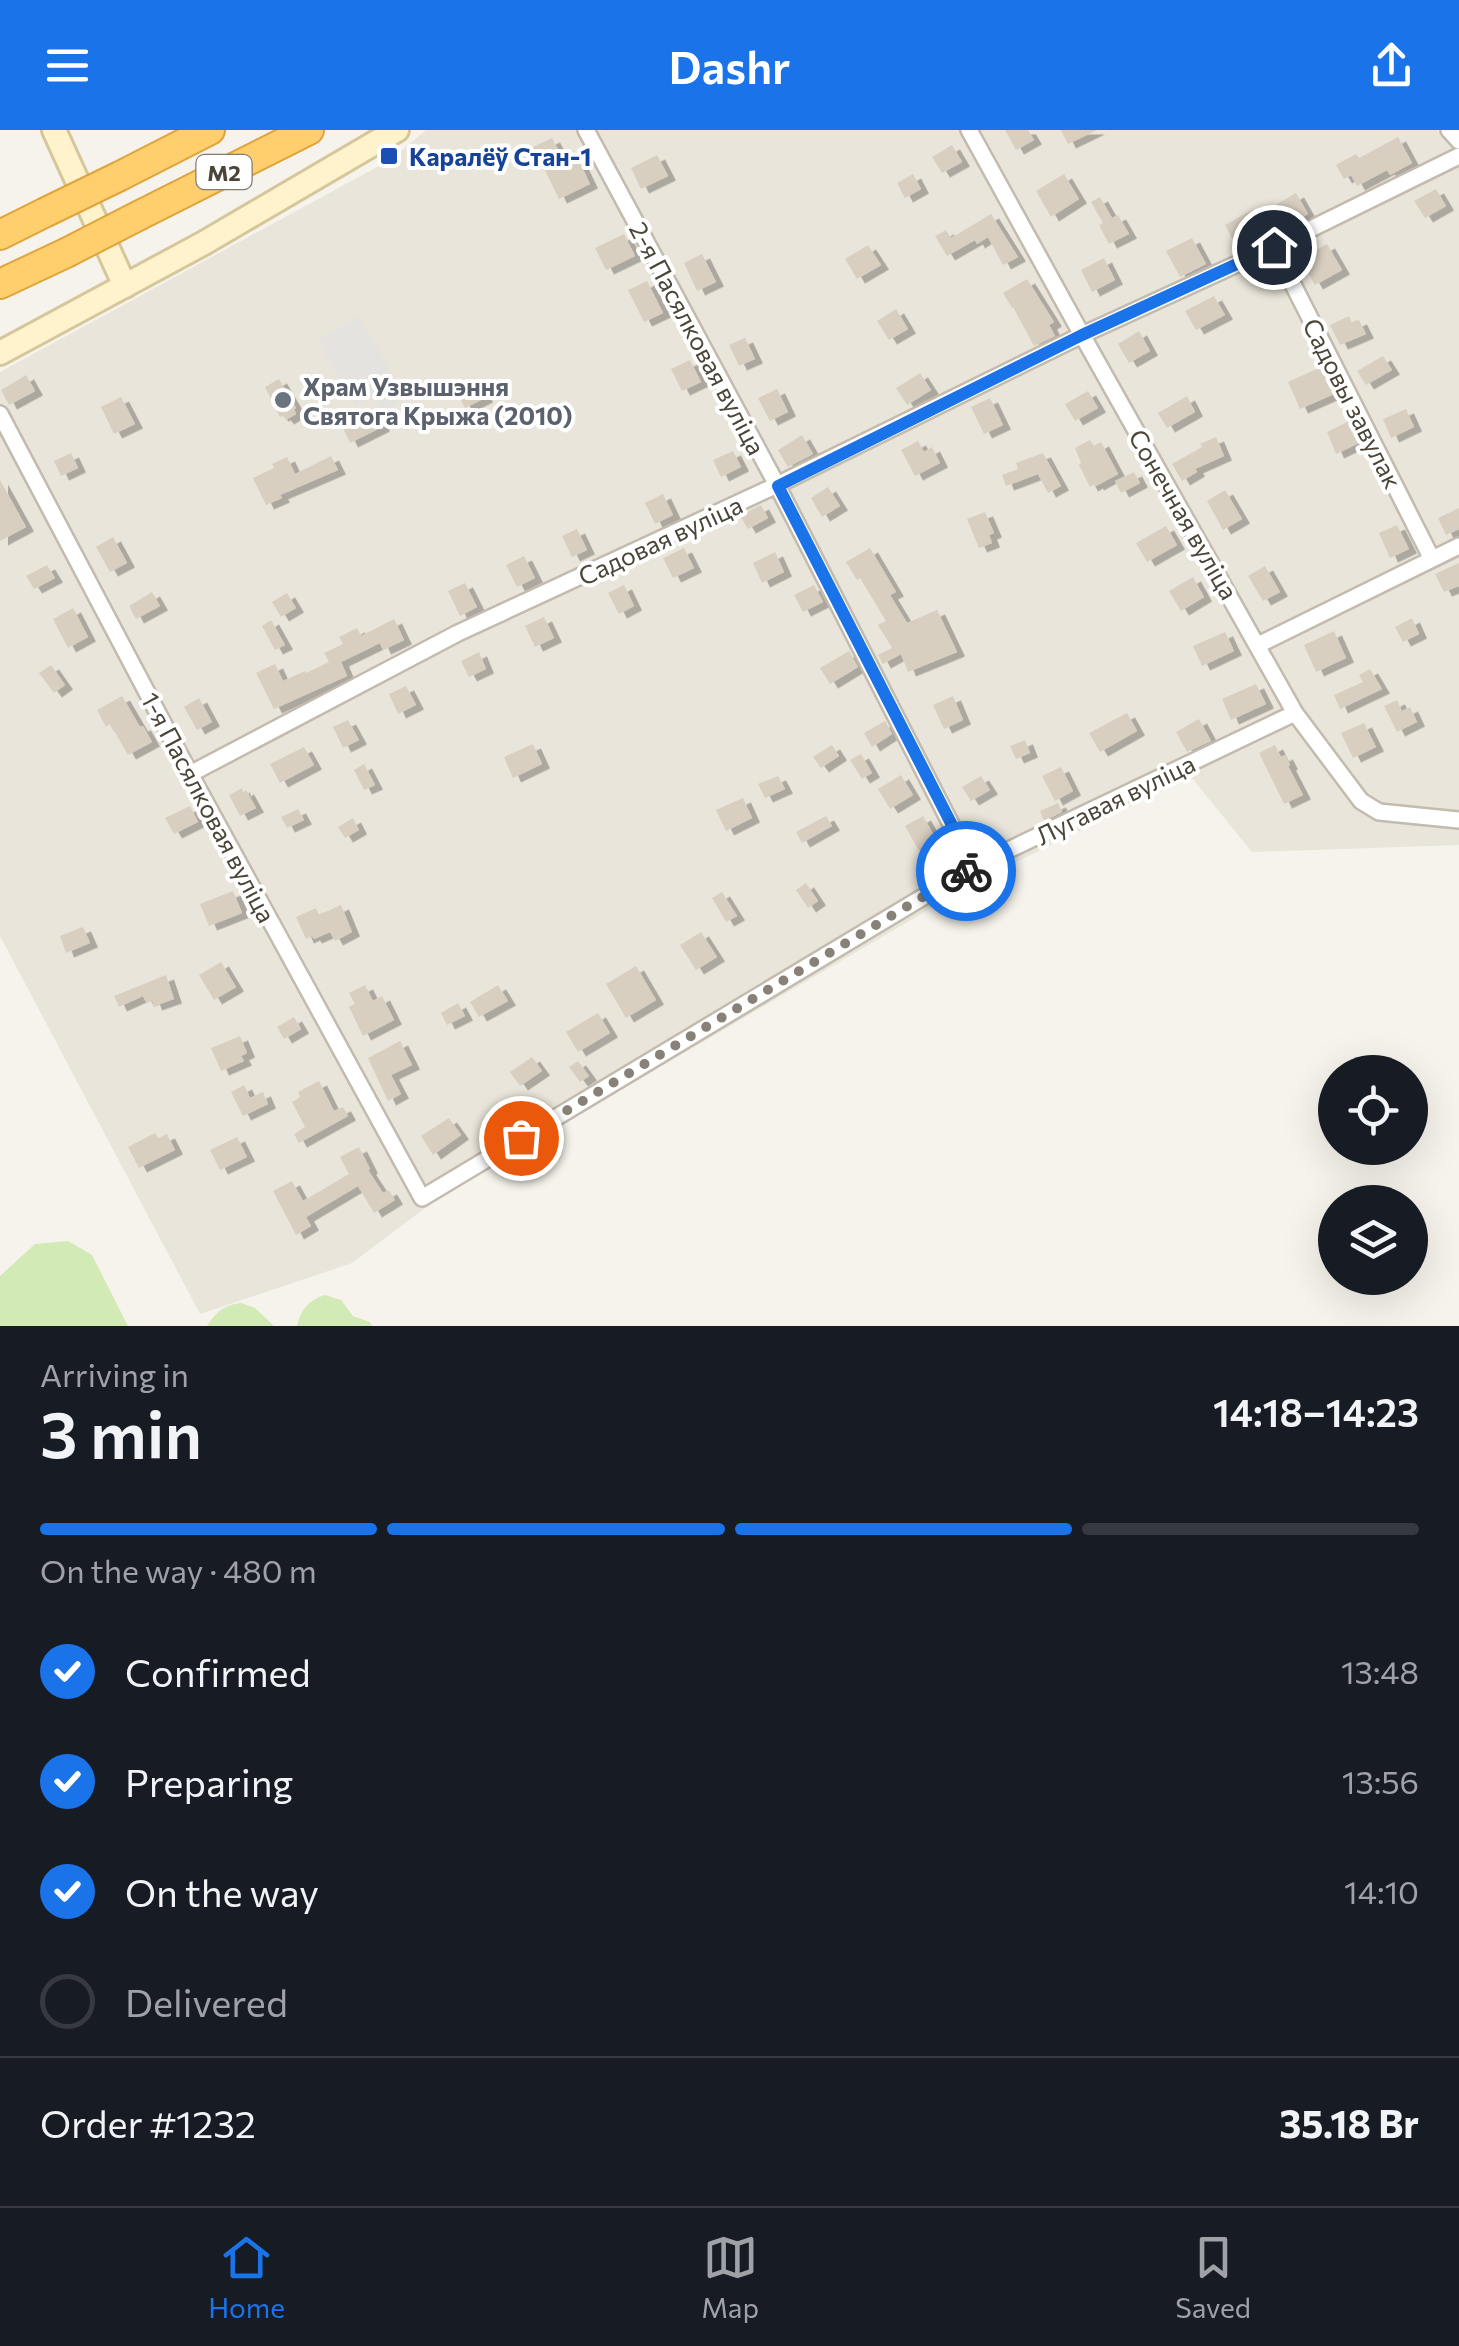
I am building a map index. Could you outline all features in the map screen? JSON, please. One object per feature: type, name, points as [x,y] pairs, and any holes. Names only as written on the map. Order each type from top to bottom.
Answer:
[{"type":"highway","name":"М2","points":[[0,236],[210,130]]},
{"type":"highway","name":"М2","points":[[0,284],[309,130]]},
{"type":"main road","points":[[54,130],[125,286]]},
{"type":"main road","points":[[0,354],[204,243],[397,130]]},
{"type":"street","name":"2-я Пасялковая вуліца","points":[[586,130],[778,486],[973,866]]},
{"type":"street","name":"Сонечная вуліца","points":[[969,130],[1295,713],[1361,801],[1379,812],[1459,820]]},
{"type":"street","points":[[1449,130],[1459,140]]},
{"type":"street","name":"Садовая вуліца","points":[[190,774],[458,633],[778,486],[1082,335],[1459,156]]},
{"type":"street","name":"Садовы завулак","points":[[1274,247],[1432,559]]},
{"type":"street","name":"1-я Пасялковая вуліца","points":[[0,414],[190,774],[422,1198]]},
{"type":"street","points":[[1258,645],[1459,546]]},
{"type":"street","name":"Лугавая вуліца","points":[[422,1198],[973,866],[1295,713]]},
{"type":"shaded area","points":[[426,130],[1437,130],[1459,155],[1459,845],[1252,852],[1191,777],[979,880],[445,1193],[352,1263],[200,1314],[0,936],[0,372],[390,160]]},
{"type":"shaded area","points":[[359,317],[397,383],[391,387],[400,403],[383,413],[374,397],[356,407],[318,340]]},
{"type":"green space","points":[[68,1241],[92,1255],[128,1326],[0,1326],[0,1276],[35,1244]]},
{"type":"green space","points":[[325,1295],[341,1300],[353,1316],[372,1326],[297,1326],[306,1306]]},
{"type":"green space","points":[[241,1303],[255,1308],[274,1326],[207,1326],[221,1310]]},
{"type":"building","points":[[1005,130],[1028,130],[1034,140],[1016,150]]},
{"type":"building","points":[[1061,130],[1097,130],[1068,144]]},
{"type":"building","points":[[1398,137],[1412,163],[1390,175],[1387,170],[1357,186],[1351,175],[1344,179],[1336,165],[1356,154],[1359,158]]},
{"type":"building","points":[[552,138],[567,167],[579,161],[590,184],[559,199],[541,162],[536,164],[529,149]]},
{"type":"building","points":[[952,145],[962,162],[942,173],[932,157]]},
{"type":"building","points":[[657,155],[668,176],[641,189],[631,168]]},
{"type":"building","points":[[913,174],[921,189],[905,198],[897,183]]},
{"type":"building","points":[[1064,174],[1079,199],[1051,217],[1036,191]]},
{"type":"building","points":[[1436,189],[1446,206],[1425,218],[1414,201]]},
{"type":"building","points":[[1296,193],[1308,214],[1285,227],[1279,217],[1234,242],[1225,225],[1252,210],[1256,216]]},
{"type":"building","points":[[1100,197],[1112,218],[1118,215],[1129,234],[1109,244],[1091,202]]},
{"type":"building","points":[[991,214],[1018,257],[1003,265],[988,237],[947,256],[935,236],[946,230],[951,238]]},
{"type":"building","points":[[624,234],[635,256],[606,270],[595,248]]},
{"type":"building","points":[[1192,238],[1206,264],[1180,277],[1166,251]]},
{"type":"building","points":[[1327,244],[1342,270],[1315,285],[1300,259]]},
{"type":"building","points":[[868,245],[881,265],[857,279],[845,259]]},
{"type":"building","points":[[702,254],[716,282],[697,291],[684,263]]},
{"type":"building","points":[[1104,258],[1115,280],[1092,292],[1081,270]]},
{"type":"building","points":[[1027,279],[1054,322],[1049,325],[1055,336],[1034,346],[1003,293]]},
{"type":"building","points":[[647,281],[663,313],[644,322],[628,290]]},
{"type":"building","points":[[1214,296],[1225,315],[1196,330],[1185,311]]},
{"type":"building","points":[[896,309],[908,329],[889,340],[877,321]]},
{"type":"building","points":[[1349,316],[1352,323],[1359,320],[1366,334],[1340,345],[1330,325]]},
{"type":"building","points":[[1139,331],[1150,351],[1129,363],[1118,344]]},
{"type":"building","points":[[745,338],[755,359],[739,366],[729,345]]},
{"type":"building","points":[[1383,356],[1392,370],[1366,385],[1357,371]]},
{"type":"building","points":[[690,360],[701,382],[682,391],[671,369]]},
{"type":"building","points":[[1321,367],[1334,394],[1300,409],[1288,382]]},
{"type":"building","points":[[920,373],[931,390],[907,405],[896,388]]},
{"type":"building","points":[[26,375],[35,391],[9,405],[1,390]]},
{"type":"building","points":[[475,378],[485,398],[465,408],[455,388]]},
{"type":"building","name":"Храм Узвышэння Святога Крыжа (2010)","points":[[279,379],[296,408],[296,414],[286,420],[280,417],[265,387]]},
{"type":"building","points":[[777,389],[788,412],[770,421],[758,398]]},
{"type":"building","points":[[1088,391],[1098,408],[1075,421],[1065,404]]},
{"type":"building","points":[[1187,396],[1195,412],[1167,428],[1158,413]]},
{"type":"building","points":[[121,397],[135,424],[114,434],[101,407]]},
{"type":"building","points":[[990,398],[1003,425],[984,434],[971,407]]},
{"type":"building","points":[[372,408],[382,427],[350,443],[341,424]]},
{"type":"building","points":[[1406,409],[1414,427],[1391,438],[1383,419]]},
{"type":"building","points":[[1349,421],[1359,443],[1336,454],[1327,432]]},
{"type":"building","points":[[802,435],[813,454],[788,467],[778,450]]},
{"type":"building","points":[[1216,437],[1224,456],[1195,469],[1197,472],[1182,481],[1172,464]]},
{"type":"building","points":[[1090,440],[1094,446],[1101,442],[1118,474],[1090,487],[1075,448]]},
{"type":"building","points":[[918,441],[924,452],[932,447],[940,463],[915,476],[901,450]]},
{"type":"building","points":[[733,451],[741,467],[721,477],[713,460]]},
{"type":"building","points":[[71,453],[78,468],[61,476],[54,461]]},
{"type":"building","points":[[1043,453],[1061,486],[1048,493],[1038,474],[1006,486],[1002,475],[1018,469],[1016,463]]},
{"type":"building","points":[[331,456],[338,470],[266,505],[253,478],[287,457],[295,474]]},
{"type":"building","points":[[1134,472],[1140,483],[1121,493],[1115,481]]},
{"type":"building","points":[[0,480],[26,527],[0,541]]},
{"type":"building","points":[[828,487],[840,506],[822,517],[811,498]]},
{"type":"building","points":[[1225,490],[1242,519],[1223,530],[1207,501]]},
{"type":"building","points":[[663,494],[673,515],[655,524],[645,503]]},
{"type":"building","points":[[761,505],[768,518],[748,529],[740,516]]},
{"type":"building","points":[[1459,508],[1459,529],[1446,535],[1438,518]]},
{"type":"building","points":[[985,512],[994,533],[989,535],[992,543],[979,548],[967,519]]},
{"type":"building","points":[[1397,525],[1409,549],[1390,558],[1379,533]]},
{"type":"building","points":[[1166,526],[1177,545],[1147,562],[1136,543]]},
{"type":"building","points":[[577,529],[587,550],[572,557],[562,536]]},
{"type":"building","points":[[113,537],[127,563],[110,572],[96,547]]},
{"type":"building","points":[[684,548],[694,568],[673,578],[663,558]]},
{"type":"building","points":[[870,548],[896,592],[890,595],[907,623],[937,610],[957,652],[908,672],[901,654],[883,664],[878,655],[892,648],[878,625],[886,621],[846,562]]},
{"type":"building","points":[[775,552],[784,572],[762,583],[753,563]]},
{"type":"building","points":[[524,556],[535,578],[517,587],[506,565]]},
{"type":"building","points":[[1459,563],[1459,586],[1444,592],[1435,574]]},
{"type":"building","points":[[47,565],[55,578],[34,589],[26,576]]},
{"type":"building","points":[[1265,566],[1280,592],[1263,601],[1248,576]]},
{"type":"building","points":[[1193,577],[1204,597],[1181,611],[1169,591]]},
{"type":"building","points":[[465,583],[477,607],[460,616],[448,591]]},
{"type":"building","points":[[624,585],[634,606],[619,614],[608,593]]},
{"type":"building","points":[[814,585],[823,602],[803,612],[794,595]]},
{"type":"building","points":[[152,592],[160,606],[136,619],[129,606]]},
{"type":"building","points":[[287,593],[296,608],[281,617],[272,602]]},
{"type":"building","points":[[73,608],[88,637],[68,648],[53,619]]},
{"type":"building","points":[[544,617],[554,638],[535,647],[525,626]]},
{"type":"building","points":[[1412,618],[1419,634],[1403,642],[1395,627]]},
{"type":"building","points":[[394,619],[404,640],[383,650],[380,643],[341,662],[347,676],[274,709],[256,673],[275,664],[283,681],[306,673],[329,662],[324,653],[343,644],[339,637],[357,628],[361,636]]},
{"type":"building","points":[[271,620],[285,645],[275,650],[262,626]]},
{"type":"building","points":[[1334,631],[1346,658],[1316,672],[1304,645]]},
{"type":"building","points":[[1225,632],[1234,651],[1202,666],[1193,646]]},
{"type":"building","points":[[849,651],[858,667],[830,684],[820,668]]},
{"type":"building","points":[[479,652],[486,669],[469,677],[461,661]]},
{"type":"building","points":[[51,665],[65,685],[54,693],[39,673]]},
{"type":"building","points":[[1370,669],[1382,689],[1340,709],[1334,695],[1363,682],[1359,675]]},
{"type":"building","points":[[1256,684],[1266,704],[1231,720],[1222,699]]},
{"type":"building","points":[[406,686],[416,705],[398,714],[389,694]]},
{"type":"building","points":[[122,696],[152,742],[128,755],[97,710]]},
{"type":"building","points":[[953,696],[963,720],[944,729],[933,705]]},
{"type":"building","points":[[199,698],[212,722],[197,730],[184,707]]},
{"type":"building","points":[[1397,700],[1402,711],[1410,707],[1417,722],[1397,732],[1384,706]]},
{"type":"building","points":[[1127,713],[1137,731],[1100,752],[1089,733]]},
{"type":"building","points":[[1199,719],[1211,741],[1187,752],[1176,732]]},
{"type":"building","points":[[348,720],[359,740],[343,748],[333,727]]},
{"type":"building","points":[[885,721],[892,734],[872,747],[864,733]]},
{"type":"building","points":[[1364,723],[1376,747],[1353,758],[1341,733]]},
{"type":"building","points":[[1025,740],[1030,753],[1016,759],[1010,746]]},
{"type":"building","points":[[533,744],[542,764],[513,778],[504,757]]},
{"type":"building","points":[[832,745],[839,756],[821,768],[813,757]]},
{"type":"building","points":[[1275,745],[1281,757],[1285,755],[1303,795],[1284,804],[1259,753]]},
{"type":"building","points":[[304,747],[314,765],[280,783],[270,764]]},
{"type":"building","points":[[861,754],[872,773],[862,779],[850,760]]},
{"type":"building","points":[[364,764],[375,785],[364,790],[354,770]]},
{"type":"building","points":[[1061,767],[1073,791],[1055,801],[1042,776]]},
{"type":"building","points":[[901,775],[913,795],[890,809],[878,789]]},
{"type":"building","points":[[778,776],[785,789],[765,798],[758,784]]},
{"type":"building","points":[[981,776],[990,790],[971,801],[962,787]]},
{"type":"building","points":[[242,788],[256,808],[240,816],[229,795]]},
{"type":"building","points":[[743,798],[752,818],[726,831],[716,810]]},
{"type":"building","points":[[1058,803],[1062,812],[1044,821],[1040,811]]},
{"type":"building","points":[[190,806],[198,822],[174,834],[165,818]]},
{"type":"building","points":[[298,809],[304,820],[287,828],[281,817]]},
{"type":"building","points":[[826,816],[832,826],[802,843],[796,832]]},
{"type":"building","points":[[923,816],[937,841],[919,851],[905,826]]},
{"type":"building","points":[[353,818],[359,830],[345,838],[338,827]]},
{"type":"building","points":[[806,883],[818,901],[808,908],[796,890]]},
{"type":"building","points":[[233,891],[242,913],[209,926],[200,904]]},
{"type":"building","points":[[722,892],[737,916],[726,922],[712,898]]},
{"type":"building","points":[[341,905],[352,932],[335,941],[330,932],[306,939],[296,917],[316,908],[319,915]]},
{"type":"building","points":[[83,927],[90,943],[66,953],[60,936]]},
{"type":"building","points":[[701,932],[717,957],[696,970],[680,945]]},
{"type":"building","points":[[221,962],[236,987],[214,1000],[199,975]]},
{"type":"building","points":[[636,966],[656,1000],[626,1018],[606,984]]},
{"type":"building","points":[[166,975],[174,999],[154,1006],[152,1000],[146,1002],[143,996],[119,1007],[114,996]]},
{"type":"building","points":[[365,985],[373,1001],[382,996],[394,1020],[363,1036],[349,1007],[355,1004],[349,993]]},
{"type":"building","points":[[498,985],[508,1001],[479,1017],[470,1002]]},
{"type":"building","points":[[458,1003],[465,1016],[447,1025],[441,1013]]},
{"type":"building","points":[[598,1013],[610,1033],[578,1052],[566,1032]]},
{"type":"building","points":[[294,1017],[301,1029],[284,1039],[277,1027]]},
{"type":"building","points":[[240,1036],[247,1053],[241,1056],[244,1061],[221,1071],[211,1048]]},
{"type":"building","points":[[400,1041],[412,1065],[391,1075],[401,1094],[388,1101],[368,1058]]},
{"type":"building","points":[[532,1057],[542,1071],[520,1086],[510,1072]]},
{"type":"building","points":[[578,1061],[589,1076],[580,1082],[569,1067]]},
{"type":"building","points":[[319,1081],[334,1111],[343,1107],[348,1116],[299,1143],[294,1134],[305,1127],[292,1102],[300,1097],[298,1092]]},
{"type":"building","points":[[244,1085],[250,1098],[263,1092],[268,1104],[243,1116],[231,1092]]},
{"type":"building","points":[[449,1118],[461,1135],[433,1155],[421,1136]]},
{"type":"building","points":[[155,1133],[158,1138],[167,1134],[175,1150],[139,1168],[128,1147]]},
{"type":"building","points":[[237,1137],[247,1157],[220,1170],[210,1150]]},
{"type":"building","points":[[359,1147],[383,1193],[389,1190],[395,1200],[374,1213],[358,1186],[306,1217],[311,1226],[296,1235],[273,1191],[292,1181],[303,1201],[349,1174],[340,1157]]},
{"type":"way so far","points":[[521,1138],[966,871]]},
{"type":"place","name":"Каралёў Стан-1","points":[[389,156]]},
{"type":"place","name":"Храм Узвышэння Святога Крыжа (2010)","points":[[283,400]]},
{"type":"route","points":[[966,871],[973,866],[778,486],[1082,335],[1274,247]]}]
